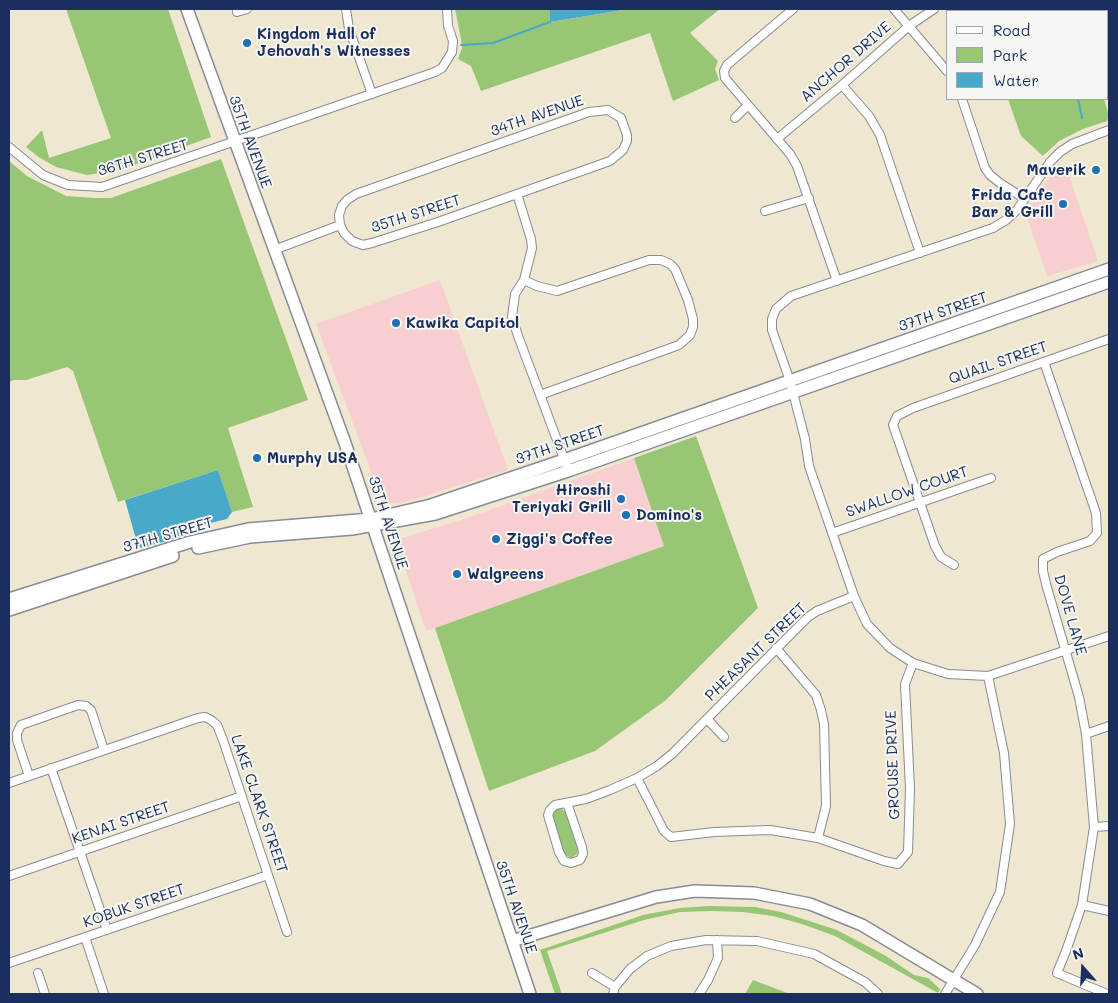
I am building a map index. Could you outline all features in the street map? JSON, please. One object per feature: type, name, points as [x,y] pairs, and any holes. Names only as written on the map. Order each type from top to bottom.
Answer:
[{"type":"main road","name":"35TH AVENUE","points":[[186,9],[372,522],[530,994]]},
{"type":"main road","name":"37TH STREET","points":[[9,610],[193,549],[250,537],[435,514],[790,381],[1109,269]]},
{"type":"main road","name":"37TH STREET","points":[[566,466],[792,393],[1109,282]]},
{"type":"main road","name":"37TH STREET","points":[[9,600],[190,542],[248,528],[372,522]]},
{"type":"main road","points":[[512,940],[656,897],[695,890],[754,892],[810,904],[862,925],[977,994]]},
{"type":"street","points":[[237,12],[247,9]]},
{"type":"street","points":[[346,9],[349,29],[372,94]]},
{"type":"street","points":[[234,142],[442,68],[452,52],[453,41],[448,26],[447,9]]},
{"type":"street","points":[[793,9],[727,66],[724,71],[725,78],[790,154],[797,166],[836,281]]},
{"type":"street","points":[[894,9],[946,70]]},
{"type":"street","name":"ANCHOR DRIVE","points":[[777,139],[909,26],[934,9]]},
{"type":"street","points":[[842,85],[869,116],[880,135],[920,253]]},
{"type":"street","points":[[962,100],[985,168],[1000,183],[1026,199]]},
{"type":"street","points":[[736,118],[748,106]]},
{"type":"street","name":"34TH AVENUE","points":[[340,225],[339,215],[344,203],[356,194],[379,185],[590,112],[608,110],[621,118],[627,135],[627,141],[619,155],[610,161],[517,194]]},
{"type":"street","points":[[1109,130],[1072,144],[1060,152],[1050,162],[1026,199],[1006,220],[993,228],[792,296],[776,310],[772,319],[772,330],[790,381],[805,439],[809,466],[854,596],[867,624],[890,648],[913,663],[948,674],[988,676],[1109,636]]},
{"type":"street","name":"36TH STREET","points":[[9,146],[43,175],[68,185],[102,187],[234,142]]},
{"type":"street","points":[[517,194],[531,239],[530,255],[524,280],[515,294],[512,314],[518,336],[566,466]]},
{"type":"street","name":"35TH STREET","points":[[340,225],[344,233],[352,241],[363,245],[517,194]]},
{"type":"street","points":[[765,211],[809,198]]},
{"type":"street","points":[[274,250],[340,225]]},
{"type":"street","points":[[524,280],[537,286],[558,291],[649,260],[661,260],[670,264],[675,269],[688,300],[693,319],[690,335],[679,345],[540,395]]},
{"type":"street","name":"QUAIL STREET","points":[[920,503],[893,425],[897,416],[912,408],[1109,339]]},
{"type":"street","name":"DOVE LANE","points":[[1044,362],[1096,513],[1097,533],[1090,541],[1056,552],[1043,559],[1046,584],[1079,696],[1086,734],[1094,826],[1082,905],[1057,973],[1107,994]]},
{"type":"street","name":"SWALLOW COURT","points":[[832,533],[991,478]]},
{"type":"street","points":[[920,503],[935,546],[941,557],[954,565]]},
{"type":"street","name":"PHEASANT STREET","points":[[567,803],[583,854],[580,860],[571,863],[564,861],[561,857],[548,815],[555,805],[586,799],[637,778],[657,766],[672,754],[808,617],[854,596]]},
{"type":"street","points":[[637,778],[664,831],[672,837],[714,832],[770,830],[818,838],[826,806],[824,724],[821,710],[816,695],[776,648]]},
{"type":"street","name":"GROUSE DRIVE","points":[[818,838],[898,864],[908,852],[910,789],[904,684],[913,663]]},
{"type":"street","points":[[945,994],[975,945],[1000,892],[1010,824],[1004,753],[988,676]]},
{"type":"street","points":[[29,776],[17,740],[17,733],[21,725],[78,705],[86,706],[90,710],[104,750]]},
{"type":"street","name":"LAKE CLARK STREET","points":[[9,783],[198,718],[205,717],[211,720],[217,725],[287,932]]},
{"type":"street","name":"PHEASANT STREET","points":[[706,719],[724,737]]},
{"type":"street","points":[[1086,734],[1109,726]]},
{"type":"street","points":[[51,768],[107,930]]},
{"type":"street","name":"KENAI STREET","points":[[9,876],[242,796]]},
{"type":"street","points":[[1094,826],[1109,826]]},
{"type":"street","name":"KOBUK STREET","points":[[9,963],[268,875]]},
{"type":"street","points":[[1082,905],[1109,911]]},
{"type":"street","points":[[85,937],[104,994]]},
{"type":"street","points":[[592,974],[614,991],[630,969],[647,956],[671,946],[706,940],[757,941],[814,954],[865,982],[878,994]]},
{"type":"street","points":[[699,994],[718,958],[717,940]]},
{"type":"street","points":[[38,973],[45,994]]},
{"type":"shaded area","points":[[1059,164],[1067,169],[1098,261],[1047,276],[1025,212]]},
{"type":"shaded area","points":[[440,280],[508,470],[405,502],[383,504],[316,324]]},
{"type":"shaded area","points":[[634,458],[665,546],[426,631],[396,540],[470,517]]},
{"type":"green space","points":[[66,9],[168,9],[211,137],[120,170],[87,175],[56,167],[26,147],[42,130],[49,158],[111,138]]},
{"type":"green space","points":[[455,9],[550,9],[551,22],[629,9],[720,9],[690,33],[718,61],[715,69],[719,80],[673,101],[650,33],[481,91],[471,66],[458,59],[462,48]]},
{"type":"green space","points":[[1008,100],[1104,100],[1109,116],[1107,121],[1083,129],[1059,141],[1043,156],[1021,136]]},
{"type":"green space","points":[[221,159],[308,400],[228,428],[253,507],[232,512],[218,470],[118,502],[73,371],[67,367],[26,380],[9,382],[9,161],[27,176],[66,196],[111,198]]},
{"type":"green space","points":[[696,436],[758,608],[666,700],[595,751],[489,791],[435,628],[664,546],[634,458]]},
{"type":"green space","points":[[560,808],[566,812],[579,848],[577,854],[571,858],[564,854],[552,816],[553,812]]},
{"type":"green space","points":[[708,906],[755,907],[781,912],[837,930],[886,956],[914,975],[928,978],[940,989],[938,993],[835,936],[802,924],[773,916],[743,912],[711,911],[680,912],[644,920],[547,951],[562,994],[555,994],[540,950],[643,915],[680,908]]},
{"type":"green space","points":[[753,980],[790,994],[745,994]]},
{"type":"water","points":[[550,9],[629,9],[550,22]]},
{"type":"water","points":[[218,470],[232,512],[227,519],[202,525],[170,540],[141,548],[137,543],[125,500]]},
{"type":"waterway","points":[[461,45],[493,43],[550,22]]},
{"type":"waterway","points":[[1078,100],[1082,118]]},
{"type":"place","name":"Kingdom Hall of Jehovah's Witnesses","points":[[247,43]]},
{"type":"place","name":"Maverik","points":[[1096,170]]},
{"type":"place","name":"Frida Cafe Bar & Grill","points":[[1063,204]]},
{"type":"place","name":"Kawika Capitol","points":[[396,323]]},
{"type":"place","name":"Murphy USA","points":[[257,458]]},
{"type":"place","name":"Hiroshi Teriyaki Grill","points":[[621,499]]},
{"type":"place","name":"Domino's","points":[[626,515]]},
{"type":"place","name":"Ziggi's Coffee","points":[[496,539]]},
{"type":"place","name":"Walgreens","points":[[457,574]]}]
